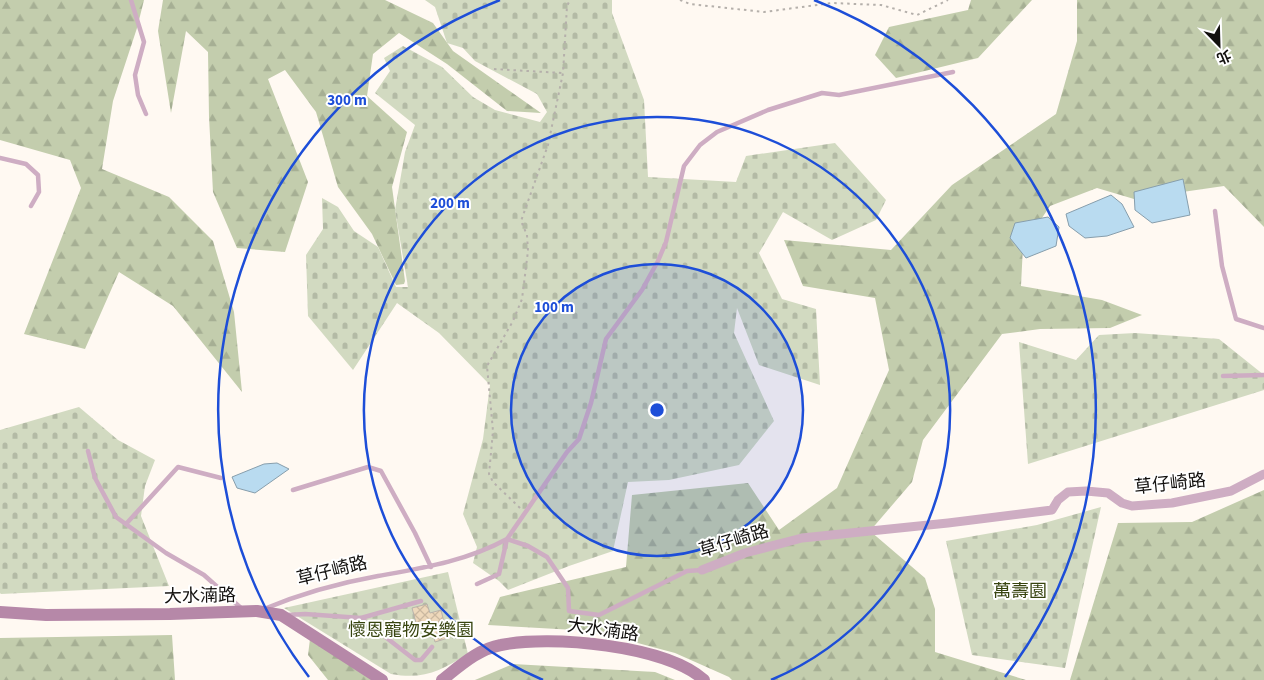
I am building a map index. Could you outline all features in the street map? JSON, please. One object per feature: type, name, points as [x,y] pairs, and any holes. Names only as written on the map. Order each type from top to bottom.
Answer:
[{"type":"street","name":"草仔崎路","points":[[702,570],[745,553],[802,538],[1052,510],[1058,500],[1068,492],[1086,491],[1108,494],[1122,503],[1132,506],[1172,503],[1231,491],[1264,474]]},
{"type":"street","name":"大水湳路","points":[[0,612],[46,615],[251,612],[281,615],[382,680]]},
{"type":"street","name":"大水湳路","points":[[442,680],[469,659],[500,645],[549,641],[616,647],[652,655],[682,665],[704,680]]},
{"type":"lane","points":[[131,0],[144,42],[135,75],[138,95],[146,114]]},
{"type":"lane","points":[[478,584],[498,574],[507,539],[567,452],[579,439],[606,339],[642,290],[658,261],[666,242],[684,166],[700,145],[717,132],[768,110],[822,93],[839,95],[953,72]]},
{"type":"lane","points":[[0,158],[26,164],[38,175],[39,192],[31,206]]},
{"type":"lane","points":[[1215,212],[1222,266],[1236,320],[1264,328]]},
{"type":"lane","points":[[1224,376],[1264,375]]},
{"type":"lane","points":[[88,451],[95,478],[116,517],[166,553],[204,575],[251,612]]},
{"type":"lane","points":[[126,524],[178,467],[222,478]]},
{"type":"lane","points":[[293,490],[368,467],[381,470],[431,567]]},
{"type":"lane","name":"草仔崎路","points":[[251,612],[308,593],[376,576],[431,567],[492,547],[507,539],[528,546],[547,557],[568,588],[569,611],[599,615],[687,571],[702,570]]},
{"type":"lane","points":[[281,615],[305,614],[361,618],[421,601]]},
{"type":"lane","points":[[361,618],[415,660],[421,660],[432,648]]},
{"type":"path","points":[[526,513],[493,482],[489,474],[493,431],[487,366],[513,320],[522,299],[528,251],[527,235],[521,221],[548,145],[563,72],[567,6],[570,0]]},
{"type":"path","points":[[680,0],[690,4],[764,12],[832,3],[881,5],[917,14],[948,0]]},
{"type":"path","points":[[494,69],[563,72]]},
{"type":"green space","points":[[0,0],[144,0],[137,28],[113,101],[102,169],[169,197],[213,241],[234,312],[242,392],[173,306],[119,272],[85,349],[24,334],[81,188],[70,160],[0,140]]},
{"type":"green space","points":[[163,0],[385,0],[433,23],[453,51],[541,113],[507,111],[447,64],[399,33],[373,54],[367,96],[407,132],[392,187],[405,281],[404,284],[396,285],[372,234],[338,187],[316,112],[285,70],[268,79],[308,182],[285,252],[237,248],[213,192],[208,52],[186,31],[171,113],[158,31]]},
{"type":"green space","points":[[425,0],[612,0],[612,13],[644,100],[648,177],[736,182],[746,156],[835,143],[886,200],[876,220],[832,240],[783,212],[759,253],[782,299],[816,309],[820,385],[759,365],[737,308],[734,333],[774,421],[739,465],[669,480],[628,482],[613,551],[508,590],[499,581],[473,563],[477,547],[463,514],[483,439],[490,385],[439,333],[397,303],[353,370],[308,316],[306,255],[323,229],[322,198],[338,207],[354,231],[378,247],[396,287],[408,287],[395,210],[405,152],[415,125],[375,93],[390,71],[384,58],[403,46],[442,67],[473,97],[495,110],[540,122],[547,112],[537,94],[475,61],[463,48],[447,43],[435,7]]},
{"type":"green space","points":[[971,0],[1032,0],[978,58],[896,78],[875,55],[889,27],[968,10]]},
{"type":"green space","points":[[1077,0],[1264,0],[1264,227],[1224,186],[1134,199],[1097,188],[1050,206],[1023,246],[1021,286],[1102,300],[1142,315],[1110,328],[1040,329],[1002,334],[923,440],[912,482],[870,531],[925,578],[935,609],[935,652],[1026,680],[732,680],[675,653],[593,631],[488,625],[500,597],[626,567],[632,495],[748,483],[779,530],[837,488],[889,370],[875,298],[803,286],[784,240],[891,250],[952,185],[1056,114],[1077,41]]},
{"type":"green space","points":[[1135,333],[1219,339],[1264,375],[1264,390],[1028,464],[1019,342],[1076,360],[1099,335]]},
{"type":"green space","points":[[79,407],[118,440],[155,460],[145,486],[141,516],[169,586],[1,594],[0,430]]},
{"type":"green space","points":[[1264,490],[1264,680],[1070,680],[1118,523],[1192,522]]},
{"type":"green space","name":"萬壽園","points":[[1101,507],[1065,668],[972,655],[946,541],[1037,525]]},
{"type":"green space","name":"懷恩寵物安樂園","points":[[448,572],[468,654],[449,665],[422,675],[403,676],[391,674],[284,608]]},
{"type":"green space","points":[[172,635],[175,680],[0,680],[0,638]]},
{"type":"green space","points":[[310,639],[376,680],[328,680],[308,655]]},
{"type":"green space","points":[[513,664],[655,672],[675,680],[475,680]]},
{"type":"water","points":[[1183,179],[1190,215],[1152,223],[1135,210],[1134,192]]},
{"type":"water","points":[[1111,195],[1122,204],[1134,227],[1107,236],[1085,238],[1069,226],[1066,214]]},
{"type":"water","points":[[1048,217],[1059,227],[1056,246],[1026,258],[1010,238],[1015,223]]},
{"type":"water","points":[[277,463],[289,469],[255,493],[237,488],[232,477],[264,464]]},
{"type":"building","points":[[427,604],[430,613],[441,610],[448,638],[435,642],[431,627],[418,630],[412,608]]}]
